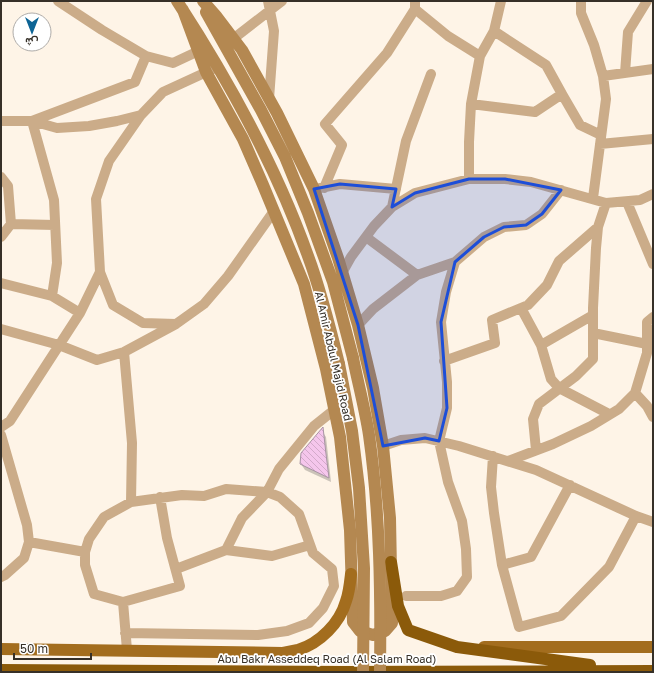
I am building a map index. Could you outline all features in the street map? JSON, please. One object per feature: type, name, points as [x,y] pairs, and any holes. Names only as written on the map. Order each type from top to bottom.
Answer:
[{"type":"highway","points":[[391,562],[398,606],[408,630],[457,647],[634,671]]},
{"type":"highway","name":"Abu Bakr Asseddeq Road (Al Salam Road)","points":[[1,670],[335,672],[653,671]]},
{"type":"main road","points":[[1,649],[283,652],[298,650],[325,634],[338,620],[346,602],[351,574]]},
{"type":"main road","points":[[457,647],[653,647]]},
{"type":"street","points":[[58,1],[102,30],[146,56],[173,62],[203,49]]},
{"type":"street","name":"Al Amir Abdul Majid Road","points":[[200,1],[261,110],[285,157],[308,213],[333,282],[353,358],[369,434],[376,510],[380,587],[380,672]]},
{"type":"street","points":[[180,6],[203,49],[206,72],[243,139],[304,284],[326,369],[340,437],[350,530],[353,622],[360,631],[374,635],[385,631],[392,623],[390,518],[384,446],[373,388],[358,325],[319,189],[242,50],[204,1]]},
{"type":"street","points":[[234,39],[269,6],[282,1]]},
{"type":"street","points":[[468,179],[468,142],[471,104],[480,56],[494,31],[501,1]]},
{"type":"street","points":[[581,1],[581,13],[594,45],[603,76],[606,99],[593,198]]},
{"type":"street","points":[[625,73],[628,32],[647,1]]},
{"type":"street","points":[[319,189],[342,145],[325,124],[387,53],[415,5],[448,36],[480,56]]},
{"type":"street","points":[[269,6],[274,31],[269,99]]},
{"type":"street","points":[[494,31],[546,65],[580,125],[600,140],[653,139]]},
{"type":"street","name":"Al Amir Abdul Majid Road","points":[[203,49],[218,66],[256,134],[288,204],[322,297],[339,364],[352,431],[359,488],[364,568],[363,672]]},
{"type":"street","points":[[32,121],[135,82],[146,56]]},
{"type":"street","points":[[176,324],[143,323],[113,305],[100,272],[96,199],[109,161],[141,115],[163,92],[218,66]]},
{"type":"street","points":[[603,76],[653,69]]},
{"type":"street","points":[[392,207],[406,141],[431,74]]},
{"type":"street","points":[[471,104],[535,112],[562,94]]},
{"type":"street","points":[[1,121],[32,121],[57,128],[89,126],[141,115]]},
{"type":"street","points":[[32,121],[54,200],[57,263],[52,296]]},
{"type":"street","points":[[1,177],[8,186],[11,224],[1,237]]},
{"type":"street","points":[[342,272],[366,237],[392,207],[415,193],[468,179],[505,179],[531,182],[593,198],[606,203],[640,200],[653,194]]},
{"type":"street","points":[[319,189],[340,184],[396,190]]},
{"type":"street","points":[[358,325],[372,309],[417,275],[455,262],[484,237],[497,230],[504,227],[526,225],[542,214],[561,190]]},
{"type":"street","points":[[627,202],[653,264]]},
{"type":"street","points":[[536,450],[533,419],[539,404],[576,376],[593,359],[593,314],[598,227],[606,203]]},
{"type":"street","points":[[1,330],[59,345],[97,360],[124,352],[176,324],[204,304],[228,276],[274,211]]},
{"type":"street","points":[[11,224],[55,225]]},
{"type":"street","points":[[444,361],[494,343],[492,320],[528,305],[547,285],[559,261],[598,227]]},
{"type":"street","points":[[366,237],[417,275]]},
{"type":"street","points":[[406,596],[442,596],[457,591],[467,577],[466,549],[462,521],[448,482],[439,441],[447,408],[447,382],[441,322],[446,292],[455,262]]},
{"type":"street","points":[[1,427],[10,421],[80,313],[100,272]]},
{"type":"street","points":[[1,283],[52,296],[80,313]]},
{"type":"street","points":[[521,308],[541,345],[551,379],[559,388],[609,414]]},
{"type":"street","points":[[541,345],[593,314]]},
{"type":"street","points":[[508,461],[591,426],[618,409],[635,393],[647,353],[648,322],[653,317]]},
{"type":"street","points":[[593,333],[647,344]]},
{"type":"street","points":[[124,352],[132,443],[131,502]]},
{"type":"street","points":[[635,393],[650,405],[653,417]]},
{"type":"street","points":[[226,550],[242,518],[267,492],[279,469],[314,426],[334,410]]},
{"type":"street","points":[[1,435],[27,525],[29,542],[24,558],[1,577]]},
{"type":"street","points":[[384,446],[401,440],[425,438],[460,446],[536,470],[636,516],[653,522]]},
{"type":"street","points":[[493,456],[491,487],[502,565],[519,627],[560,616],[609,567],[636,516]]},
{"type":"street","points":[[502,565],[531,557],[570,485]]},
{"type":"street","points":[[125,633],[258,635],[287,632],[309,623],[323,608],[334,586],[332,569],[313,553],[299,514],[280,497],[267,492],[226,489],[204,496],[182,495],[160,497],[131,502],[104,517],[89,539],[85,552],[85,565],[94,594],[123,602],[180,586],[160,497]]},
{"type":"street","points":[[29,542],[85,552]]},
{"type":"street","points":[[176,570],[226,550],[272,556],[310,545]]},
{"type":"street","points":[[123,602],[127,650]]},
{"type":"highlighted area","points":[[469,179],[505,179],[561,190],[542,214],[526,225],[504,227],[484,237],[455,262],[441,322],[447,408],[439,441],[425,438],[383,446],[358,325],[314,189],[340,184],[396,189],[392,207],[415,193]]},
{"type":"building","points":[[323,427],[329,478],[300,464],[301,453]]}]
